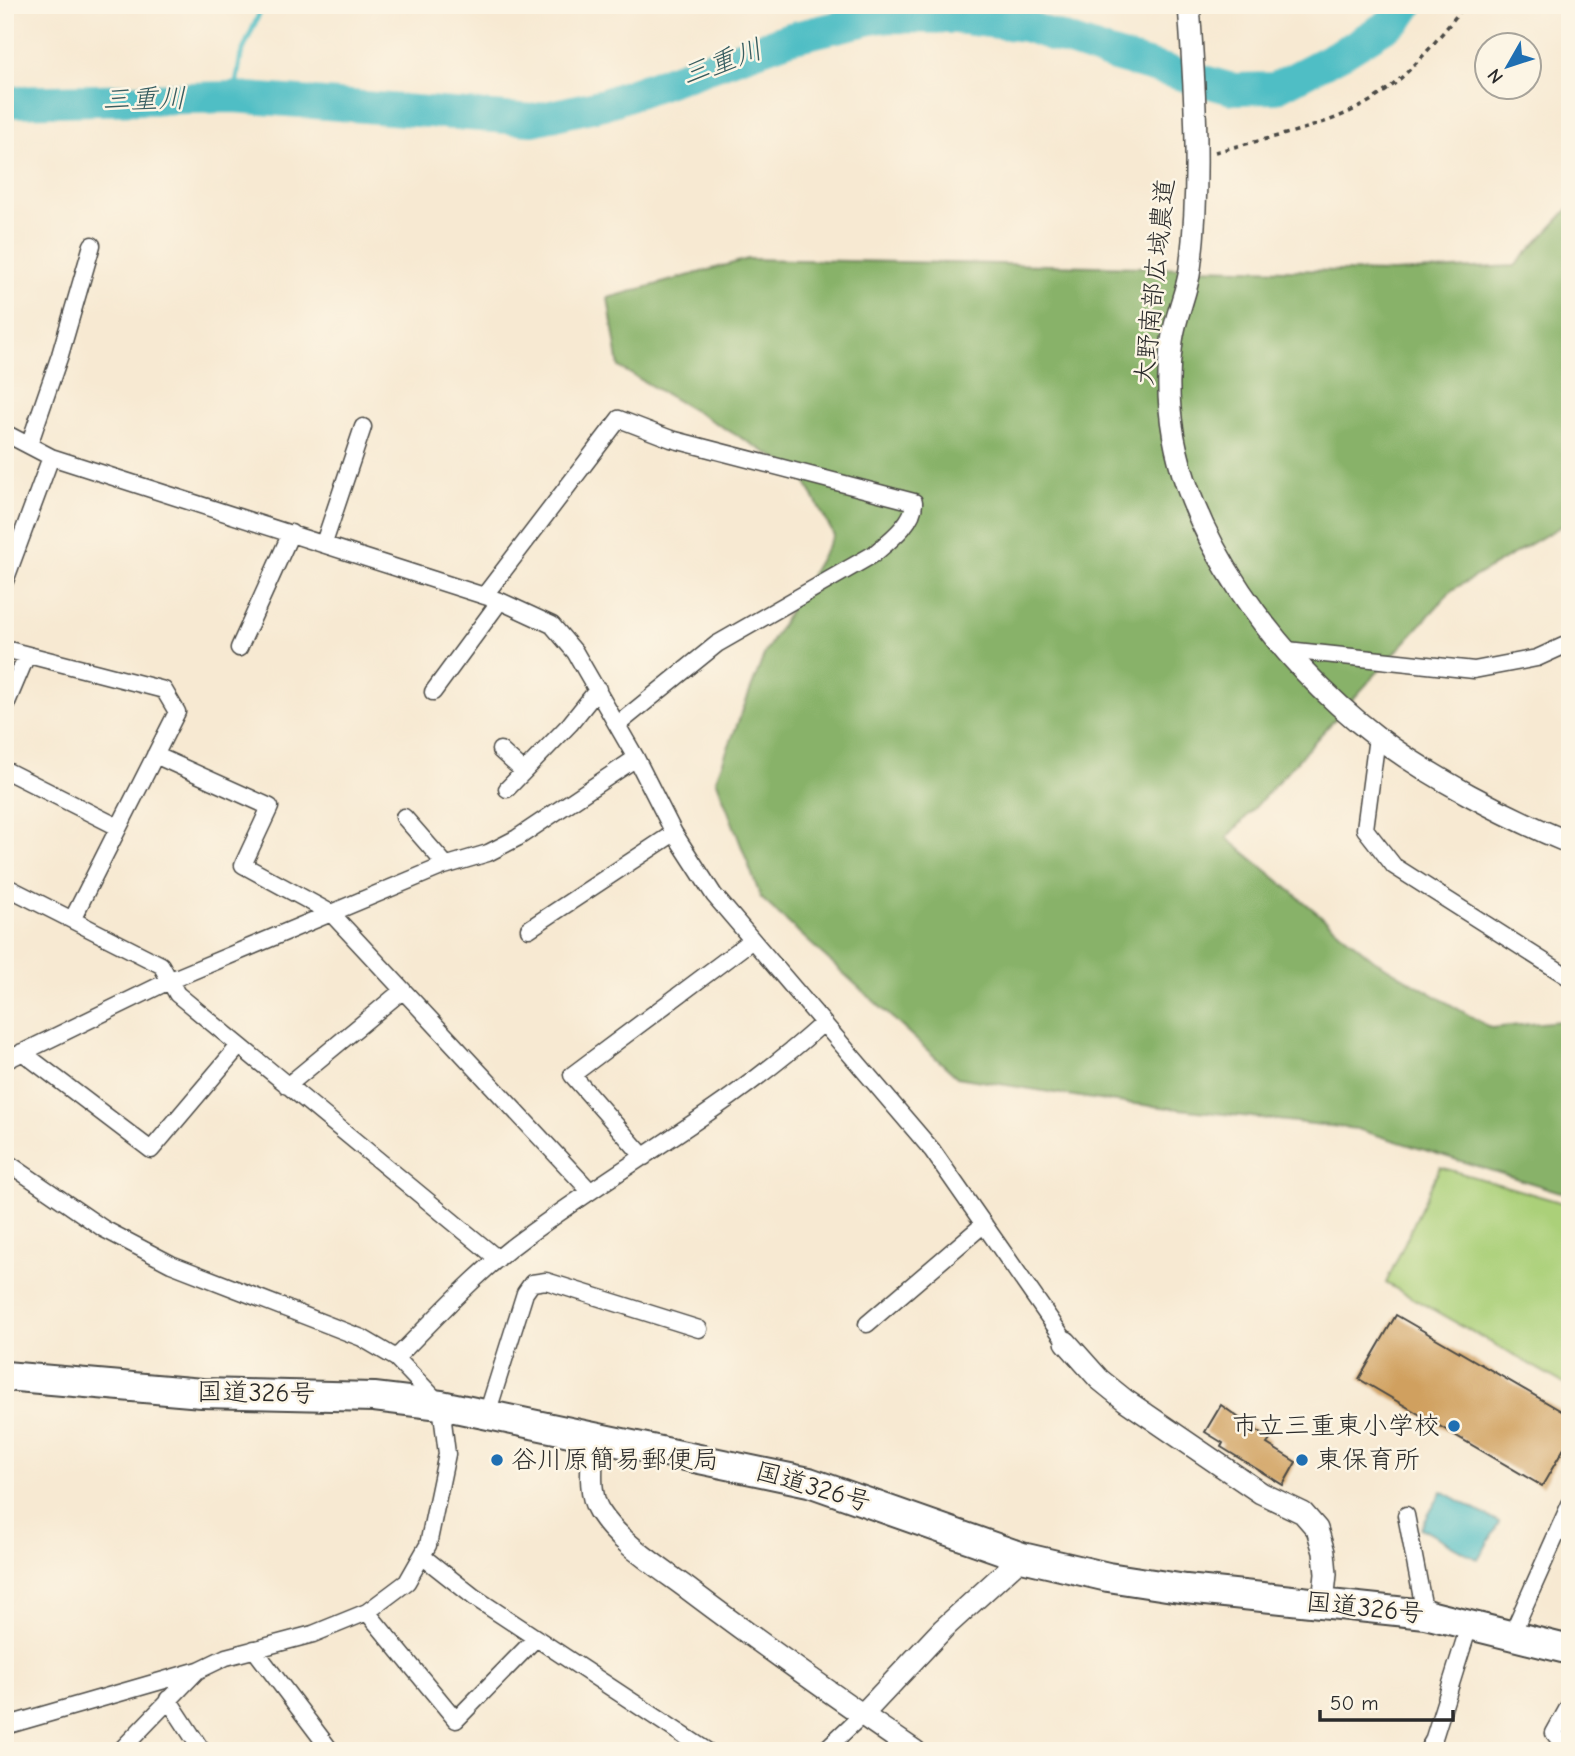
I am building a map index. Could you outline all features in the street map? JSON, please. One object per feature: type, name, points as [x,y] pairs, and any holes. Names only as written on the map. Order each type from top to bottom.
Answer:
[{"type":"highway","name":"国道326号","points":[[5,1376],[202,1393],[374,1397],[442,1405],[809,1482],[1022,1557],[1108,1577],[1186,1590],[1425,1614],[1570,1650]]},
{"type":"street","name":"大野南部広域農道","points":[[1189,5],[1197,158],[1189,271],[1172,340],[1170,409],[1185,482],[1211,538],[1243,596],[1332,700],[1377,737],[1479,798],[1570,843]]},
{"type":"street","points":[[29,445],[60,355],[92,245]]},
{"type":"street","points":[[484,596],[619,419],[671,439],[914,502],[915,510],[874,554],[717,644],[617,725]]},
{"type":"street","points":[[324,543],[363,427]]},
{"type":"street","points":[[5,433],[51,457],[500,601],[552,625],[575,652],[636,758],[674,833],[714,895],[932,1150],[1066,1342],[1098,1379],[1125,1400],[1252,1487],[1303,1513],[1317,1529],[1324,1552],[1326,1574],[1323,1603]]},
{"type":"street","points":[[5,581],[51,457]]},
{"type":"street","points":[[239,648],[291,533]]},
{"type":"street","points":[[433,692],[500,601]]},
{"type":"street","points":[[1287,650],[1474,670],[1537,658],[1570,643]]},
{"type":"street","points":[[5,649],[164,690],[177,712],[72,920]]},
{"type":"street","points":[[5,707],[27,655]]},
{"type":"street","points":[[507,789],[570,724],[597,689]]},
{"type":"street","points":[[1377,737],[1366,829],[1394,866],[1570,978]]},
{"type":"street","points":[[500,750],[523,771]]},
{"type":"street","points":[[155,755],[270,807],[243,864],[331,913],[590,1191]]},
{"type":"street","points":[[5,1061],[171,980],[446,865],[488,853],[517,838],[636,758]]},
{"type":"street","points":[[5,770],[118,827]]},
{"type":"street","points":[[404,817],[446,865]]},
{"type":"street","points":[[529,929],[674,833]]},
{"type":"street","points":[[5,886],[160,965],[177,994],[498,1259]]},
{"type":"street","points":[[644,1157],[572,1075],[751,941]]},
{"type":"street","points":[[287,1086],[403,990]]},
{"type":"street","points":[[396,1359],[498,1259],[590,1191],[733,1098],[822,1024]]},
{"type":"street","points":[[22,1052],[151,1150],[239,1046]]},
{"type":"street","points":[[5,1161],[104,1228],[171,1264],[332,1325],[396,1359],[442,1405],[447,1454],[428,1545],[407,1582],[367,1612],[313,1634],[226,1657],[198,1670],[6,1723]]},
{"type":"street","points":[[867,1324],[984,1224]]},
{"type":"street","points":[[487,1415],[525,1293],[532,1283],[546,1281],[699,1329]]},
{"type":"street","points":[[593,1437],[593,1490],[598,1510],[617,1531],[772,1652],[915,1751]]},
{"type":"street","points":[[1512,1634],[1570,1504]]},
{"type":"street","points":[[1406,1516],[1425,1614]]},
{"type":"street","points":[[422,1556],[474,1597],[707,1751]]},
{"type":"street","points":[[824,1751],[943,1629],[1022,1557]]},
{"type":"street","points":[[367,1612],[456,1720],[536,1638]]},
{"type":"street","points":[[1427,1751],[1433,1741],[1469,1623]]},
{"type":"street","points":[[254,1649],[331,1751]]},
{"type":"street","points":[[123,1750],[198,1670]]},
{"type":"street","points":[[168,1699],[202,1751]]},
{"type":"street","points":[[1568,1751],[1554,1732],[1570,1704]]},
{"type":"path","points":[[1197,158],[1331,120],[1387,90],[1428,52],[1465,5]]},
{"type":"green space","points":[[1570,207],[1570,521],[1452,590],[1227,838],[1374,960],[1491,1028],[1570,1020],[1570,1195],[1357,1129],[1099,1100],[957,1077],[761,898],[716,779],[765,653],[834,535],[800,472],[619,367],[608,298],[748,259],[1393,272],[1515,266]]},
{"type":"green space","points":[[1440,1167],[1570,1205],[1570,1387],[1386,1283]]},
{"type":"water","points":[[1442,1491],[1499,1523],[1478,1560],[1421,1528]]},
{"type":"building","points":[[1396,1315],[1570,1416],[1570,1438],[1542,1486],[1359,1379]]},
{"type":"building","points":[[1221,1405],[1270,1440],[1267,1444],[1296,1462],[1283,1485],[1221,1447],[1223,1443],[1205,1432]]},
{"type":"waterway","points":[[234,97],[241,55],[263,5]]},
{"type":"waterway","name":"三重川","points":[[5,102],[234,97],[533,120],[604,104],[790,38],[880,17],[956,18],[1025,26],[1115,56],[1232,89],[1275,88],[1346,51],[1399,18],[1408,5]]},
{"type":"place","name":"市立三重東小学校","points":[[1454,1426]]},
{"type":"place","name":"谷川原簡易郵便局","points":[[497,1460]]},
{"type":"place","name":"東保育所","points":[[1302,1460]]}]
